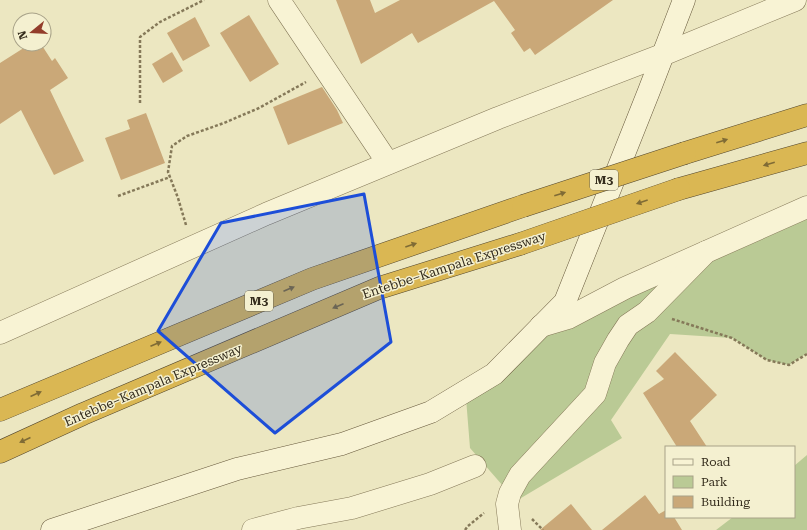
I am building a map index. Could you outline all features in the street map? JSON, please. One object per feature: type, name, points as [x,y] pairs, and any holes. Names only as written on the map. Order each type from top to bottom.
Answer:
[{"type":"highway","name":"M3","points":[[0,410],[312,279],[523,206],[807,115]]},
{"type":"highway","name":"Entebbe–Kampala Expressway","points":[[0,452],[84,414],[379,288],[520,244],[679,189],[807,153]]},
{"type":"street","points":[[278,0],[388,163]]},
{"type":"street","points":[[52,530],[237,469],[342,444],[431,412],[494,374],[565,302],[684,0]]},
{"type":"street","points":[[0,333],[266,214],[498,118],[662,55],[795,0]]},
{"type":"street","points":[[541,326],[568,318],[625,288],[807,207]]},
{"type":"street","points":[[510,530],[507,504],[510,493],[520,475],[595,394],[605,363],[628,325],[647,312],[706,252]]},
{"type":"street","points":[[252,530],[298,518],[352,508],[430,484],[475,466]]},
{"type":"path","points":[[140,103],[140,37],[160,22],[204,0]]},
{"type":"path","points":[[193,246],[168,172],[172,146],[188,136],[259,108],[325,70]]},
{"type":"path","points":[[118,196],[170,177]]},
{"type":"path","points":[[647,312],[732,338],[767,360],[789,365],[807,354]]},
{"type":"highlighted area","points":[[364,194],[391,342],[275,433],[158,331],[221,223]]},
{"type":"green space","points":[[807,211],[807,353],[789,365],[767,360],[732,338],[670,334],[611,420],[622,438],[516,501],[470,448],[466,398],[504,350]]},
{"type":"green space","points":[[807,455],[807,530],[716,530],[732,518],[795,518],[795,465]]},
{"type":"building","points":[[336,0],[370,0],[375,13],[400,0],[613,0],[535,55],[530,48],[524,52],[511,33],[515,30],[494,1],[418,43],[412,33],[361,64]]},
{"type":"building","points":[[249,15],[279,64],[250,82],[220,33]]},
{"type":"building","points":[[195,17],[210,46],[183,61],[167,33]]},
{"type":"building","points":[[17,52],[46,52],[52,61],[55,58],[68,78],[50,90],[84,161],[54,175],[21,110],[0,124],[0,63]]},
{"type":"building","points":[[172,52],[183,71],[163,83],[152,64]]},
{"type":"building","points":[[322,87],[337,110],[343,123],[288,145],[273,107]]},
{"type":"building","points":[[146,113],[165,163],[121,180],[105,138],[130,129],[127,120]]},
{"type":"building","points":[[675,352],[717,395],[690,421],[706,446],[676,446],[643,393],[664,379],[656,371]]},
{"type":"building","points":[[645,495],[659,514],[665,511],[665,518],[675,518],[682,530],[602,530]]},
{"type":"building","points":[[571,504],[592,530],[540,530]]}]
